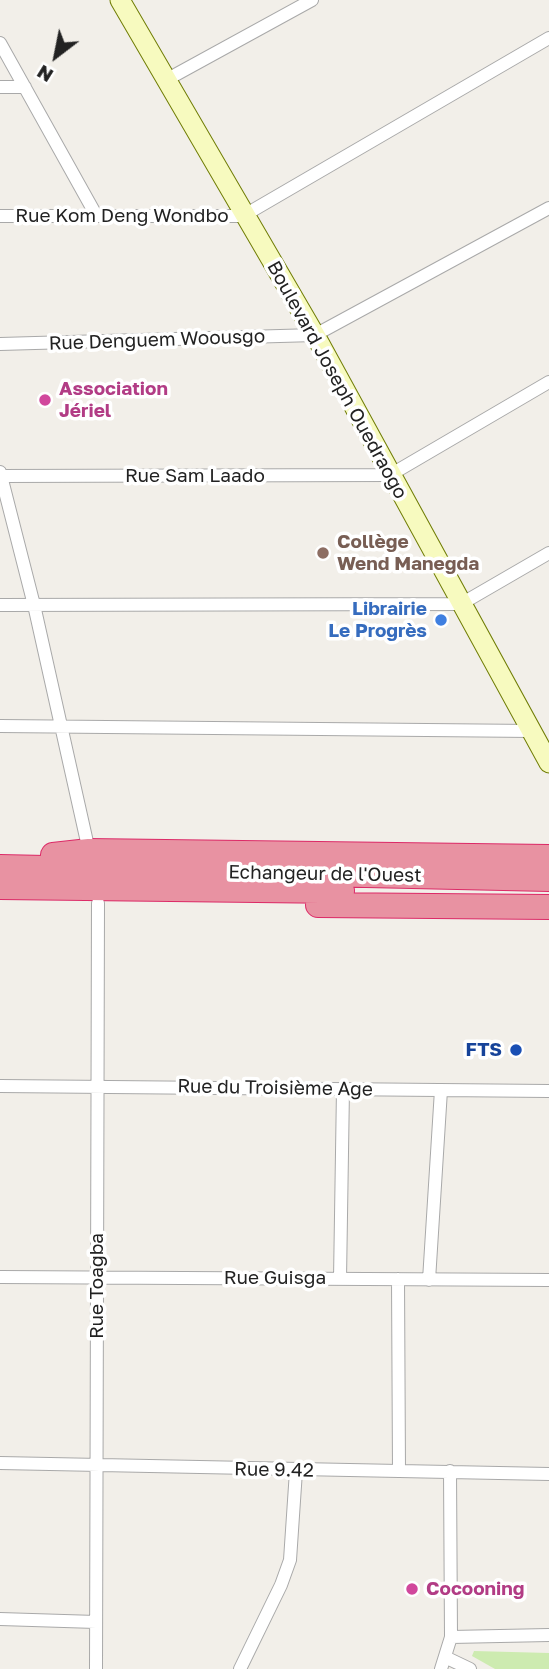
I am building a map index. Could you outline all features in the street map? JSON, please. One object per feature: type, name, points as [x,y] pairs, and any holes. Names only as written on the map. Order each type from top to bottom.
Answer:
[{"type":"highway","points":[[0,887],[30,877],[62,853],[97,878],[545,853]]},
{"type":"highway","points":[[0,867],[30,877],[97,878],[549,907]]},
{"type":"highway","name":"Echangeur de l'Ouest","points":[[97,878],[549,879]]},
{"type":"highway","name":"Echangeur de l'Ouest","points":[[97,878],[549,894]]},
{"type":"street","name":"Boulevard Joseph Ouedraogo","points":[[120,0],[243,216],[315,335],[549,763]]},
{"type":"street","points":[[166,80],[312,0]]},
{"type":"street","points":[[243,216],[549,38]]},
{"type":"street","points":[[0,43],[96,215]]},
{"type":"street","points":[[0,87],[25,88]]},
{"type":"street","points":[[315,335],[549,208]]},
{"type":"street","name":"Rue Kom Deng Wondbo","points":[[0,216],[243,216]]},
{"type":"street","name":"Rue Denguem Woousgo","points":[[0,344],[315,335]]},
{"type":"street","points":[[390,475],[549,382]]},
{"type":"street","name":"Rue Sam Laado","points":[[0,475],[390,475]]},
{"type":"street","name":"Rue Toagba","points":[[0,475],[34,605],[97,878],[96,1669]]},
{"type":"street","points":[[0,605],[461,604],[549,554]]},
{"type":"street","points":[[0,726],[533,731]]},
{"type":"street","name":"Rue du Troisième Age","points":[[0,1086],[549,1091]]},
{"type":"street","points":[[340,1279],[343,1089]]},
{"type":"street","points":[[429,1280],[441,1090]]},
{"type":"street","name":"Rue Guisga","points":[[0,1277],[549,1280]]},
{"type":"street","points":[[398,1279],[399,1471]]},
{"type":"street","name":"Rue 9.42","points":[[0,1463],[549,1474]]},
{"type":"street","points":[[240,1669],[281,1585],[290,1560],[296,1471]]},
{"type":"street","points":[[450,1471],[451,1637],[444,1663],[470,1669]]},
{"type":"street","points":[[0,1619],[96,1622]]},
{"type":"street","points":[[451,1637],[549,1635]]},
{"type":"green space","points":[[474,1651],[549,1653],[549,1669],[495,1669],[472,1656]]},
{"type":"place","name":"Association Jériel","points":[[45,400]]},
{"type":"place","name":"Collège Wend Manegda","points":[[323,553]]},
{"type":"place","name":"Librairie Le Progrès","points":[[441,620]]},
{"type":"place","name":"FTS","points":[[516,1050]]},
{"type":"place","name":"Cocooning","points":[[412,1589]]}]
